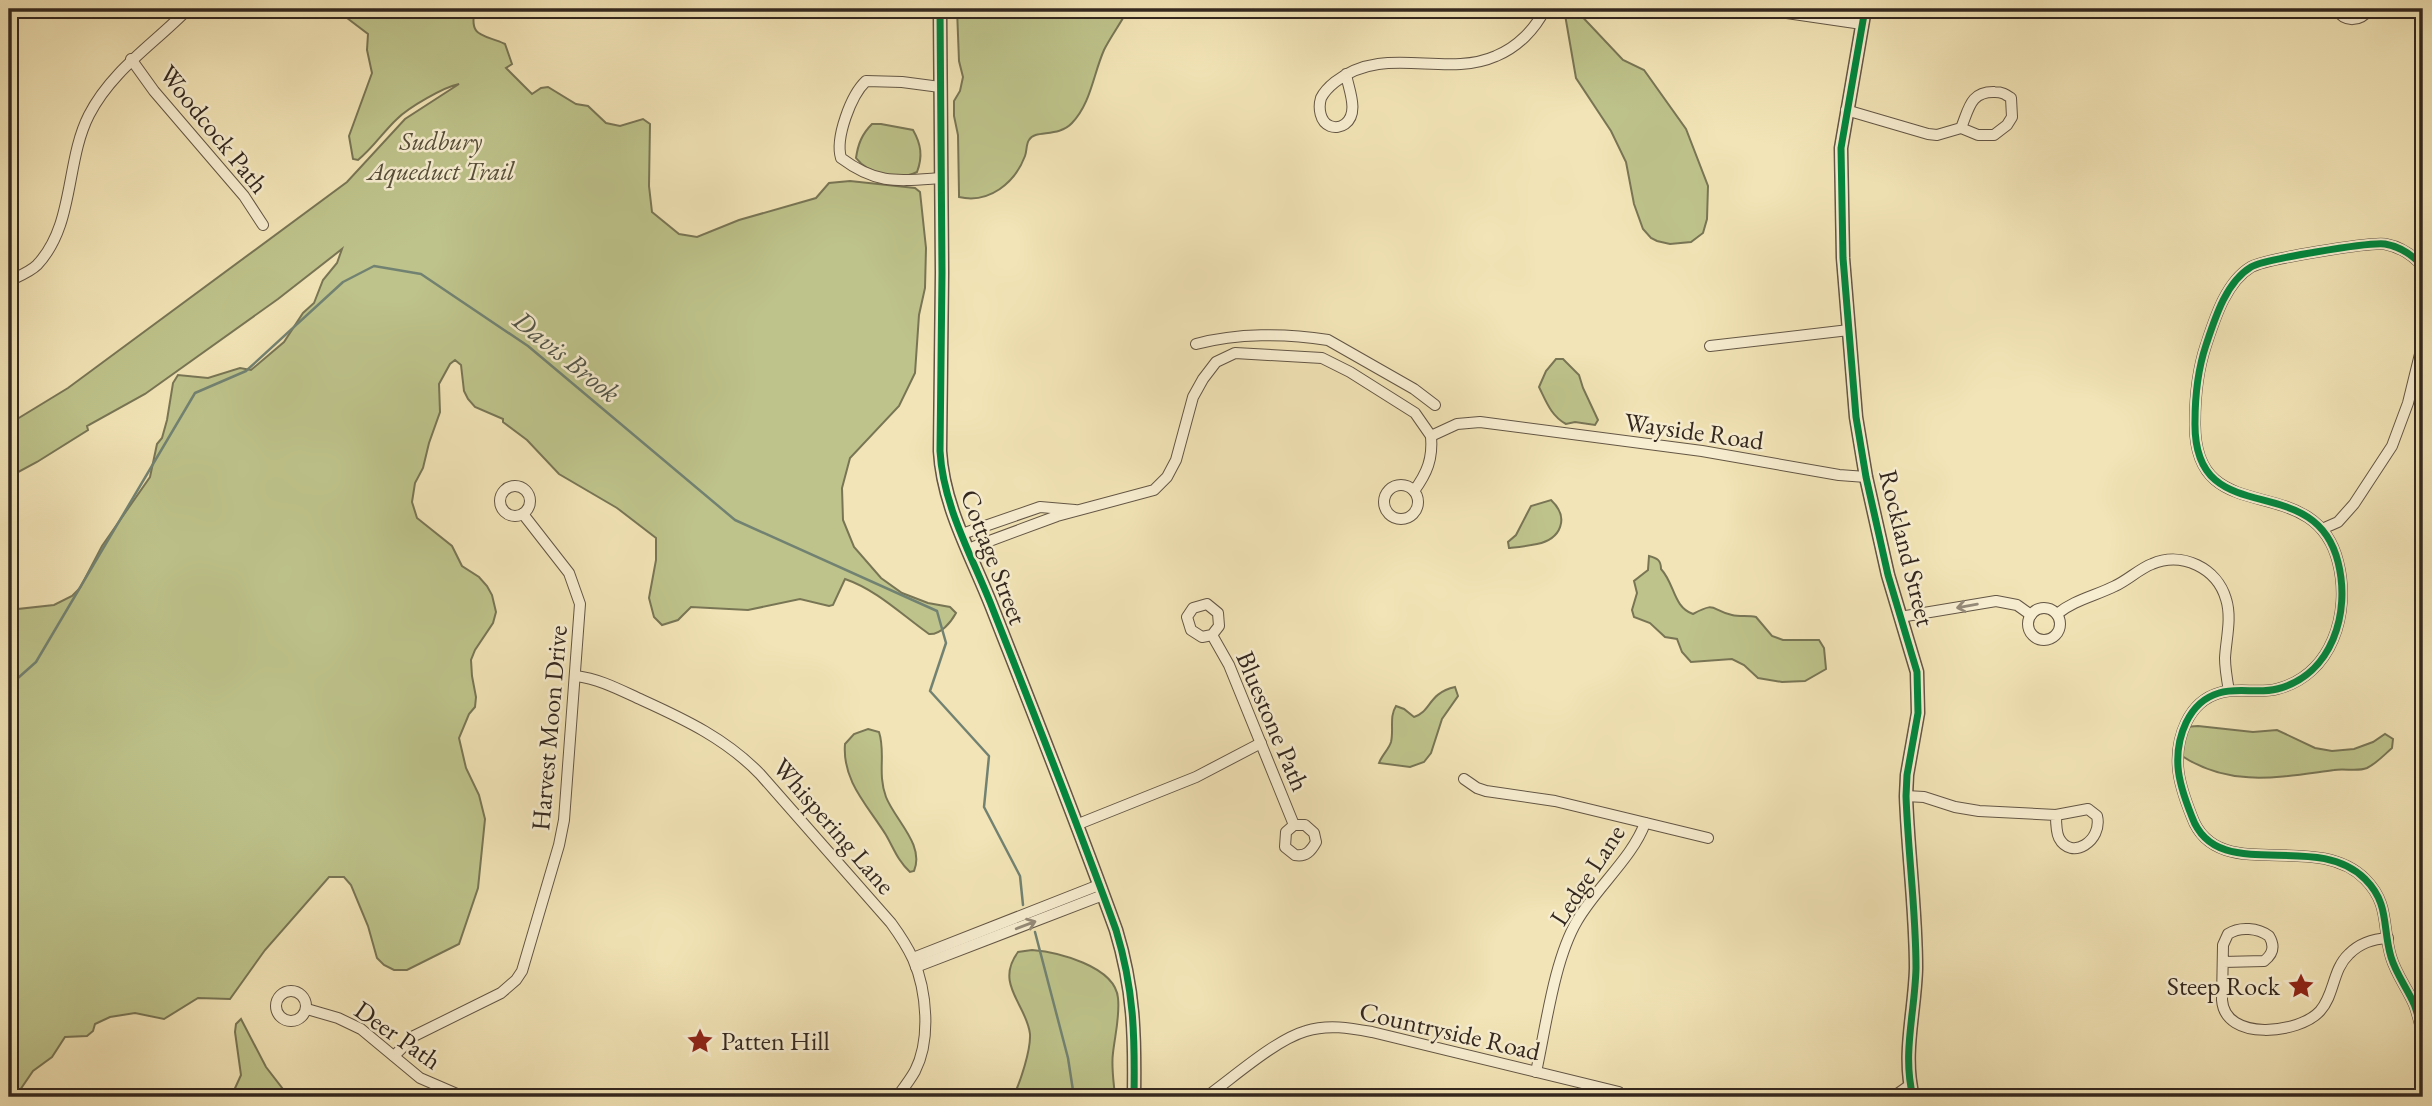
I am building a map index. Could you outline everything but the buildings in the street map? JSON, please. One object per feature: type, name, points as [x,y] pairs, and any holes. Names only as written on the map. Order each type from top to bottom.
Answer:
[{"type":"street","points":[[9,281],[35,267],[55,241],[79,142],[89,115],[110,83],[131,59],[188,9]]},
{"type":"street","name":"Cottage Street","points":[[940,9],[941,465],[945,491],[1076,825],[1123,953],[1131,989],[1134,1025],[1134,1097]]},
{"type":"street","points":[[1346,74],[1353,109],[1344,126],[1333,127],[1326,124],[1321,117],[1322,98],[1331,86],[1346,74],[1383,62],[1462,63],[1494,57],[1513,47],[1535,27],[1545,9]]},
{"type":"street","points":[[1725,9],[1741,12],[1780,12],[1862,24]]},
{"type":"street","name":"Rockland Street","points":[[1865,9],[1846,110],[1841,148],[1841,178],[1856,417],[1866,477],[1888,575],[1915,662],[1919,701],[1906,796],[1916,925],[1915,1002],[1907,1056],[1911,1091]]},
{"type":"street","points":[[2336,9],[2345,18],[2351,19],[2362,17],[2370,9]]},
{"type":"street","name":"Woodcock Path","points":[[131,59],[154,91],[244,196],[263,225]]},
{"type":"street","points":[[940,87],[866,81],[855,97],[838,142],[841,158],[860,170],[888,181],[941,178]]},
{"type":"street","points":[[1846,110],[1928,134],[1937,135],[1961,128],[1978,135],[1994,135],[2007,125],[2012,117],[2011,99],[2003,92],[1978,95],[1970,105],[1961,128]]},
{"type":"street","points":[[2423,267],[2397,247],[2376,244],[2255,265],[2235,280],[2205,348],[2198,380],[2194,440],[2197,454],[2210,476],[2231,491],[2286,506],[2312,519],[2322,529],[2338,560],[2342,587],[2339,625],[2329,651],[2309,673],[2283,687],[2263,691],[2229,691],[2200,703],[2185,724],[2178,751],[2178,772],[2191,817],[2210,843],[2225,850],[2246,854],[2322,856],[2344,863],[2368,882],[2380,901],[2386,922],[2390,957],[2413,1003],[2423,1035]]},
{"type":"street","points":[[1710,346],[1849,330]]},
{"type":"street","points":[[1196,344],[1234,336],[1287,336],[1328,340],[1394,377],[1435,405]]},
{"type":"street","points":[[1223,338],[1226,358]]},
{"type":"street","points":[[1322,358],[1328,340]]},
{"type":"street","points":[[2322,529],[2338,522],[2354,504],[2392,446],[2408,403],[2423,341]]},
{"type":"street","points":[[968,549],[1057,516],[1154,490],[1166,478],[1176,460],[1193,397],[1216,362],[1235,353],[1322,358],[1350,372],[1415,413],[1431,436],[1430,462],[1424,478],[1414,492]]},
{"type":"street","points":[[1384,393],[1394,377]]},
{"type":"street","name":"Wayside Road","points":[[1431,436],[1457,424],[1480,422],[1702,451],[1839,475],[1866,477]]},
{"type":"street","points":[[962,534],[1040,507],[1080,511]]},
{"type":"street","name":"Harvest Moon Drive","points":[[394,1056],[414,1036],[501,993],[516,980],[522,971],[562,833],[576,676],[580,615],[578,593],[562,561],[523,514]]},
{"type":"street","points":[[2057,614],[2072,603],[2119,584],[2154,563],[2176,560],[2198,565],[2216,579],[2227,604],[2225,667],[2229,691]]},
{"type":"street","points":[[1900,617],[1996,601],[2017,605],[2031,615]]},
{"type":"street","points":[[2046,608],[2057,614],[2060,626],[2051,639],[2035,637],[2030,631],[2028,623],[2031,615],[2038,610],[2046,608]]},
{"type":"street","name":"Bluestone Path","points":[[1212,635],[1228,665],[1294,825]]},
{"type":"street","name":"Whispering Lane","points":[[576,676],[602,681],[694,724],[736,752],[760,774],[899,935],[914,963],[924,1013],[924,1044],[916,1070],[897,1097]]},
{"type":"street","points":[[1076,825],[1196,777],[1261,743]]},
{"type":"street","points":[[1464,779],[1486,791],[1555,802],[1709,838]]},
{"type":"street","points":[[1906,796],[1924,797],[1967,810],[2056,815],[2082,810],[2094,811],[2098,821],[2097,834],[2084,846],[2071,848],[2058,836],[2056,815]]},
{"type":"street","name":"Ledge Lane","points":[[1536,1072],[1559,969],[1570,936],[1582,912],[1638,838],[1645,823]]},
{"type":"street","points":[[914,963],[1101,890]]},
{"type":"street","points":[[2223,962],[2264,961],[2272,952],[2272,940],[2266,934],[2259,931],[2231,931],[2224,941],[2223,962],[2222,1005],[2225,1014],[2240,1027],[2291,1028],[2309,1020],[2324,1006],[2337,970],[2351,951],[2369,940],[2388,938]]},
{"type":"street","name":"Deer Path","points":[[307,1009],[338,1018],[361,1029],[431,1085],[464,1097]]},
{"type":"street","name":"Countryside Road","points":[[1206,1097],[1285,1041],[1307,1030],[1332,1027],[1371,1032],[1619,1093]]},
{"type":"street","points":[[1894,1097],[1911,1091]]},
{"type":"green space","name":"Sudbury Aqueduct Trail","points":[[346,9],[475,9],[473,19],[476,31],[505,44],[512,64],[506,68],[532,94],[548,87],[576,104],[588,106],[606,123],[620,126],[643,119],[650,124],[649,186],[652,212],[679,234],[697,237],[739,220],[816,198],[829,183],[850,181],[915,188],[920,192],[926,248],[925,288],[919,315],[915,373],[899,406],[850,458],[842,488],[843,520],[854,547],[881,578],[902,593],[928,603],[950,607],[956,613],[941,630],[929,634],[879,596],[845,579],[833,605],[800,599],[748,610],[691,607],[678,620],[662,625],[654,617],[649,598],[656,560],[656,538],[617,508],[559,474],[527,440],[503,422],[503,419],[475,407],[464,391],[461,365],[455,360],[439,384],[440,412],[423,468],[415,483],[412,502],[417,518],[452,546],[462,566],[487,586],[496,612],[493,623],[471,660],[475,707],[469,714],[459,738],[466,768],[479,795],[485,819],[478,888],[459,944],[407,970],[394,970],[384,965],[377,958],[368,926],[351,885],[344,877],[329,877],[265,950],[230,999],[198,998],[164,1019],[135,1013],[110,1017],[95,1024],[93,1031],[87,1036],[65,1037],[52,1057],[33,1071],[18,1093],[9,1096],[9,610],[54,605],[72,596],[80,588],[102,546],[150,477],[157,444],[162,438],[167,420],[173,383],[178,375],[208,378],[240,368],[251,370],[284,342],[303,313],[314,303],[323,280],[337,263],[342,249],[278,299],[145,394],[87,426],[88,430],[9,477],[9,424],[68,388],[347,182],[405,119],[459,84],[436,93],[402,114],[358,160],[353,159],[349,136],[372,73],[367,50],[368,34],[347,18]]},
{"type":"green space","points":[[957,9],[1128,9],[1104,50],[1088,98],[1072,123],[1066,128],[1032,137],[1015,175],[1000,189],[981,197],[959,197],[958,135],[954,101],[960,91],[963,77],[959,61]]},
{"type":"green space","points":[[1564,9],[1575,9],[1623,60],[1644,70],[1686,129],[1708,186],[1707,219],[1703,233],[1691,242],[1670,244],[1657,241],[1643,229],[1634,204],[1626,162],[1611,131],[1576,78]]},
{"type":"green space","points":[[872,124],[913,130],[920,150],[917,172],[893,176],[876,172],[861,164],[856,158],[858,148]]},
{"type":"green space","points":[[1556,359],[1563,359],[1579,375],[1598,420],[1595,425],[1575,422],[1566,424],[1556,417],[1550,408],[1539,387],[1546,371]]},
{"type":"green space","points":[[1551,500],[1560,514],[1557,533],[1552,538],[1534,545],[1509,548],[1508,542],[1516,535],[1531,506]]},
{"type":"green space","points":[[1649,556],[1659,561],[1678,601],[1686,611],[1693,614],[1710,607],[1732,615],[1756,617],[1772,636],[1783,640],[1819,640],[1824,648],[1826,669],[1805,681],[1782,682],[1758,678],[1744,665],[1732,659],[1691,662],[1682,652],[1677,639],[1665,637],[1650,623],[1634,617],[1632,610],[1637,593],[1634,581],[1648,570]]},
{"type":"green space","points":[[1455,687],[1458,696],[1442,719],[1431,753],[1424,762],[1410,767],[1379,763],[1391,742],[1396,706],[1414,717],[1420,715],[1440,694]]},
{"type":"green space","points":[[2184,727],[2253,732],[2277,730],[2315,748],[2332,751],[2354,749],[2385,734],[2393,739],[2392,748],[2367,768],[2256,778],[2219,773],[2182,756]]},
{"type":"green space","points":[[868,729],[879,732],[883,788],[916,852],[914,871],[910,872],[899,859],[858,792],[848,770],[845,744],[854,734]]},
{"type":"green space","points":[[1032,950],[1083,963],[1107,977],[1114,987],[1118,998],[1112,1058],[1115,1097],[1013,1097],[1029,1049],[1030,1034],[1028,1023],[1010,984],[1009,974],[1018,952]]},
{"type":"green space","points":[[241,1019],[266,1067],[283,1089],[294,1097],[231,1097],[241,1075],[235,1032],[236,1024]]},
{"type":"waterway","name":"Davis Brook","points":[[9,686],[36,662],[195,393],[246,371],[343,282],[374,266],[421,274],[528,346],[735,520],[937,611],[946,643],[930,691],[989,756],[984,807],[1020,876],[1023,905]]},
{"type":"waterway","name":"Davis Brook","points":[[1035,932],[1068,1058],[1074,1097]]},
{"type":"cycle path","points":[[940,9],[942,471],[952,511],[992,607],[1116,930],[1127,972],[1132,1013],[1134,1097]]},
{"type":"cycle path","points":[[1865,9],[1841,148],[1843,258],[1856,417],[1866,477],[1888,575],[1917,672],[1918,713],[1906,796],[1916,947],[1909,1049],[1913,1097]]},
{"type":"cycle path","points":[[2423,267],[2406,252],[2385,244],[2317,252],[2251,267],[2235,282],[2222,302],[2206,345],[2197,383],[2195,422],[2200,457],[2213,478],[2233,491],[2282,505],[2305,516],[2325,533],[2338,562],[2342,601],[2333,639],[2312,670],[2296,682],[2277,689],[2226,691],[2208,698],[2199,704],[2186,722],[2178,756],[2185,799],[2192,817],[2205,837],[2223,849],[2245,854],[2320,858],[2344,865],[2373,888],[2382,907],[2391,957],[2414,1004],[2423,1035]]},
{"type":"place","name":"Steep Rock","points":[[2301,986]]},
{"type":"place","name":"Patten Hill","points":[[700,1041]]}]
